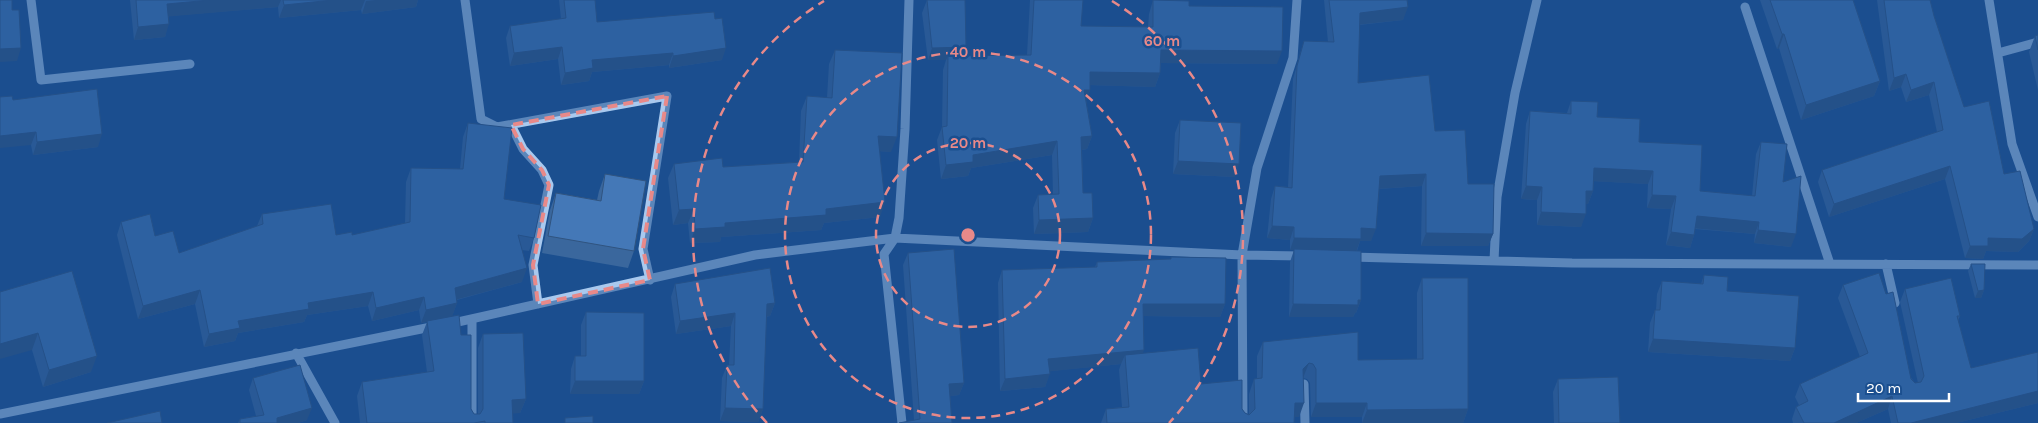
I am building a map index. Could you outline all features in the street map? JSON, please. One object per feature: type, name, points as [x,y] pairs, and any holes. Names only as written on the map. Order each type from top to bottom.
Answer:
[{"type":"street","points":[[31,0],[41,80],[190,64]]},
{"type":"street","points":[[465,0],[481,119],[497,127],[667,96],[643,249],[650,280]]},
{"type":"street","points":[[902,423],[884,254],[895,238],[905,129],[909,0]]},
{"type":"street","points":[[1243,423],[1242,255],[1257,168],[1293,58],[1298,0]]},
{"type":"street","points":[[1494,261],[1497,197],[1515,93],[1537,0]]},
{"type":"street","points":[[1990,0],[2012,144],[2038,217]]},
{"type":"street","points":[[1745,7],[1830,264]]},
{"type":"street","points":[[1998,53],[2038,42]]},
{"type":"street","points":[[511,125],[523,149],[542,170],[549,185],[533,266],[538,304]]},
{"type":"street","points":[[0,414],[472,319],[755,255],[895,238],[1242,255],[1310,256]]},
{"type":"street","points":[[1339,257],[1494,261],[2038,265]]},
{"type":"street","points":[[1886,264],[1897,313]]},
{"type":"street","points":[[472,319],[472,423]]},
{"type":"street","points":[[296,353],[335,423]]},
{"type":"street","points":[[1304,384],[1305,423]]},
{"type":"highlighted area","points":[[667,96],[643,249],[650,280],[538,304],[533,265],[549,185],[542,170],[523,149],[511,125]]},
{"type":"building","points":[[0,0],[12,0],[12,10],[19,10],[21,48],[0,49]]},
{"type":"building","points":[[136,0],[210,0],[167,4],[169,24],[138,27]]},
{"type":"building","points":[[283,0],[333,0],[284,5]]},
{"type":"building","points":[[564,0],[595,0],[597,22],[714,12],[715,19],[722,18],[726,48],[673,56],[673,53],[592,60],[593,68],[565,73],[562,47],[514,53],[510,26],[566,18]]},
{"type":"building","points":[[927,0],[965,0],[966,47],[932,48]]},
{"type":"building","points":[[1034,0],[1083,0],[1081,26],[1153,27],[1153,0],[1189,1],[1189,6],[1283,7],[1282,51],[1161,50],[1160,73],[1090,72],[1090,90],[1084,90],[1092,136],[1081,137],[1083,193],[1092,193],[1093,218],[1039,220],[1038,195],[1059,194],[1057,141],[973,155],[973,162],[946,165],[942,127],[947,126],[948,56],[1031,55]]},
{"type":"building","points":[[1329,0],[1407,0],[1408,7],[1360,13],[1358,83],[1429,75],[1435,131],[1465,130],[1468,184],[1494,184],[1493,234],[1426,233],[1426,174],[1380,176],[1376,229],[1361,228],[1361,239],[1294,238],[1294,227],[1272,226],[1275,186],[1292,188],[1297,66],[1304,41],[1334,42]]},
{"type":"building","points":[[1770,0],[1853,0],[1880,81],[1806,105],[1784,34],[1782,34]]},
{"type":"building","points":[[1884,0],[1930,0],[1964,107],[1989,101],[2004,174],[2020,171],[2034,229],[2022,239],[1988,238],[1988,246],[1970,246],[1950,166],[1834,204],[1822,170],[1943,130],[1934,82],[1911,90],[1906,74],[1894,78]]},
{"type":"building","points":[[2038,35],[2038,50],[2035,36]]},
{"type":"building","points":[[835,50],[902,53],[897,137],[878,136],[885,202],[826,209],[826,215],[725,223],[725,227],[695,229],[694,209],[679,210],[674,164],[722,158],[723,167],[803,162],[807,96],[832,98]]},
{"type":"building","points":[[97,89],[102,134],[37,142],[36,132],[0,136],[0,97],[12,96],[13,100]]},
{"type":"building","points":[[1571,101],[1598,102],[1597,117],[1640,119],[1639,142],[1702,145],[1700,191],[1755,196],[1761,142],[1787,144],[1783,182],[1801,176],[1796,234],[1758,230],[1759,222],[1697,216],[1694,235],[1671,232],[1676,196],[1652,195],[1653,171],[1594,168],[1593,191],[1586,191],[1586,214],[1541,212],[1542,187],[1526,186],[1530,111],[1571,114]]},
{"type":"building","points":[[1180,120],[1241,123],[1239,164],[1178,161]]},
{"type":"building","points":[[468,123],[512,128],[504,199],[541,205],[534,238],[518,235],[527,268],[455,288],[457,303],[426,310],[424,297],[376,308],[373,292],[308,303],[309,309],[238,321],[240,328],[209,334],[200,290],[143,306],[121,222],[150,214],[155,236],[173,231],[179,253],[263,224],[262,214],[331,204],[336,235],[352,232],[352,235],[410,222],[411,168],[463,169]]},
{"type":"building","points":[[605,174],[646,181],[634,251],[548,236],[556,193],[601,201]]},
{"type":"building","points":[[954,249],[964,383],[949,384],[952,423],[899,423],[920,419],[908,253]]},
{"type":"building","points":[[1294,249],[1361,251],[1361,300],[1358,300],[1358,305],[1293,304]]},
{"type":"building","points":[[1171,257],[1226,258],[1225,304],[1143,304],[1144,350],[1048,359],[1050,374],[1005,379],[1002,270],[1097,267],[1097,262],[1171,259]]},
{"type":"building","points":[[1971,264],[1985,264],[1984,290],[1978,291]]},
{"type":"building","points":[[770,268],[775,303],[767,304],[763,409],[725,408],[727,365],[734,365],[735,313],[680,321],[675,284]]},
{"type":"building","points":[[72,271],[97,356],[49,370],[38,333],[0,344],[0,292]]},
{"type":"building","points":[[1879,273],[1886,294],[1893,292],[1911,379],[1915,383],[1921,382],[1924,376],[1905,289],[1951,278],[1960,316],[1957,316],[1971,368],[2038,352],[2038,391],[1911,423],[1898,423],[1892,396],[1834,423],[1804,423],[1796,407],[1808,401],[1800,384],[1868,353],[1843,285]]},
{"type":"building","points":[[1704,275],[1728,277],[1727,291],[1799,296],[1795,348],[1653,339],[1655,310],[1660,310],[1662,281],[1703,284]]},
{"type":"building","points":[[1422,278],[1468,278],[1468,409],[1367,410],[1367,403],[1316,403],[1316,369],[1313,364],[1309,363],[1303,369],[1304,403],[1295,403],[1294,423],[1107,423],[1106,409],[1129,407],[1125,355],[1198,348],[1201,384],[1242,380],[1242,409],[1249,415],[1255,409],[1254,379],[1262,378],[1263,342],[1358,332],[1358,360],[1423,359]]},
{"type":"building","points":[[586,312],[644,313],[644,381],[575,381],[575,356],[586,356]]},
{"type":"building","points":[[459,315],[461,335],[471,335],[471,409],[474,414],[480,414],[483,409],[483,334],[523,333],[526,399],[512,400],[513,423],[485,423],[485,421],[474,423],[367,423],[362,382],[434,371],[427,321]]},
{"type":"building","points":[[300,365],[312,408],[277,418],[277,423],[240,423],[240,419],[264,415],[253,378]]},
{"type":"building","points":[[1618,377],[1620,423],[1559,423],[1558,379]]},
{"type":"building","points":[[160,411],[162,423],[107,423]]},
{"type":"building","points":[[593,416],[593,423],[565,423],[565,418]]}]
